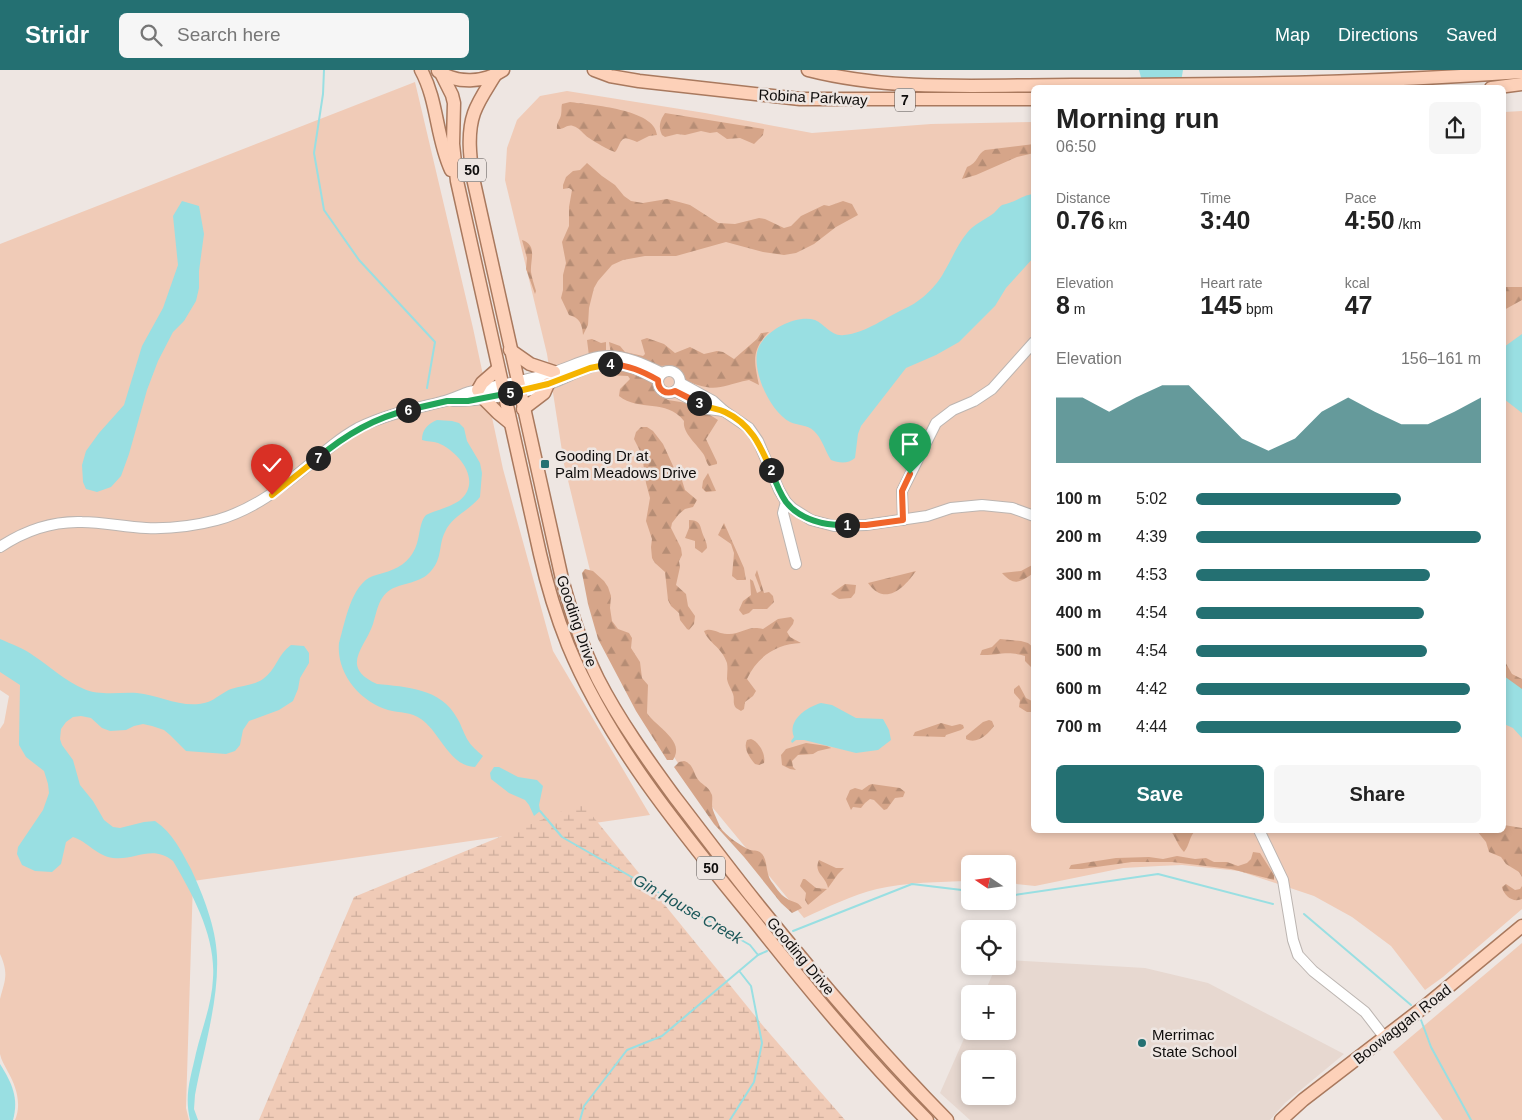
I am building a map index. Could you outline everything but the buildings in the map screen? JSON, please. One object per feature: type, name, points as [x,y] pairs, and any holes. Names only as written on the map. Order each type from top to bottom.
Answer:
[{"type":"main road","points":[[421,70],[432,94],[446,159],[457,181]]},
{"type":"main road","name":"Robina Parkway","points":[[594,70],[610,76],[639,81],[800,99],[1031,99]]},
{"type":"main road","name":"Robina Parkway","points":[[808,70],[845,78],[901,85],[1189,85],[1410,80],[1522,72]]},
{"type":"main road","points":[[438,72],[466,80],[481,79],[499,73]]},
{"type":"main road","name":"Gooding Drive","points":[[438,72],[452,95],[454,103],[454,144],[457,181],[509,422],[552,602],[578,667],[606,721],[645,780],[705,860],[827,1010],[927,1120]]},
{"type":"main road","name":"Gooding Drive","points":[[499,73],[474,113],[470,130],[473,178],[553,542],[570,607],[588,657],[611,704],[654,769],[719,856],[880,1050],[947,1120]]},
{"type":"main road","points":[[1506,86],[1522,84]]},
{"type":"main road","points":[[510,350],[530,364],[554,372]]},
{"type":"main road","points":[[498,369],[482,384],[481,394],[509,422]]},
{"type":"main road","points":[[523,409],[544,393],[548,384]]},
{"type":"main road","name":"Boowaggan Road","points":[[1281,1120],[1303,1100],[1385,1038],[1522,926]]},
{"type":"street","points":[[903,520],[902,491],[936,423],[953,410],[974,401],[992,389],[1031,345]]},
{"type":"street","points":[[0,547],[39,527],[60,523],[81,522],[146,528],[176,528],[204,524],[230,517],[272,495],[336,442],[358,428],[388,416],[447,401],[468,401],[481,394],[518,386],[587,361],[608,356],[627,359],[644,364],[660,377]]},
{"type":"street","points":[[518,386],[548,384],[605,364],[622,365],[660,377],[672,371],[678,376],[678,387]]},
{"type":"street","points":[[660,377],[659,387],[663,392],[669,393],[678,387]]},
{"type":"street","points":[[678,387],[708,408],[724,411],[749,428],[758,441],[786,502],[811,520],[834,526],[866,525],[926,516],[951,508],[982,505],[1012,508],[1031,515]]},
{"type":"street","points":[[786,502],[783,513],[796,564]]},
{"type":"street","points":[[1261,833],[1283,880],[1293,940],[1298,955],[1313,971],[1365,1012],[1385,1038]]},
{"type":"shaded area","name":"Merrimac State School","points":[[1016,960],[1145,968],[1208,983],[1344,1054],[1285,1103],[1270,1120],[970,1120],[940,1093],[963,1040],[1016,1040],[1016,985],[988,985],[992,975],[1016,975]]},
{"type":"green space","points":[[415,82],[473,328],[503,469],[553,651],[650,815],[193,881],[186,1108],[189,1120],[15,1120],[18,1108],[17,1095],[0,1054],[0,999],[5,982],[5,972],[0,954],[0,729],[4,723],[9,696],[0,690],[0,244]]},
{"type":"green space","points":[[567,91],[705,113],[812,133],[931,124],[1031,122],[1031,833],[1506,833],[1506,112],[1522,111],[1522,909],[1443,977],[1425,990],[1391,946],[1352,917],[1314,896],[1239,871],[1182,865],[1123,868],[1035,886],[1016,884],[1016,855],[961,855],[961,881],[911,884],[877,889],[849,898],[804,918],[684,773],[632,689],[596,595],[564,464],[547,354],[505,180],[507,148],[517,120],[540,96]]},
{"type":"green space","points":[[570,102],[606,107],[634,114],[646,119],[654,126],[657,135],[649,136],[637,142],[626,138],[620,142],[615,152],[612,151],[589,138],[575,127],[569,126],[557,129],[562,104]]},
{"type":"green space","points":[[665,113],[764,129],[763,135],[754,144],[740,138],[727,139],[717,132],[701,131],[665,137],[662,135],[660,126]]},
{"type":"green space","points":[[1031,144],[1031,154],[1017,157],[962,179],[967,167],[985,150]]},
{"type":"green space","points":[[587,163],[615,185],[631,201],[643,203],[667,199],[679,202],[690,205],[718,223],[735,224],[759,218],[784,228],[791,226],[801,216],[824,205],[829,206],[843,201],[852,204],[858,215],[836,227],[814,244],[796,253],[784,255],[763,252],[726,242],[676,256],[645,256],[623,260],[612,265],[594,288],[589,308],[588,325],[583,335],[580,322],[569,315],[561,298],[566,263],[562,242],[569,226],[569,207],[572,190],[569,188],[563,189],[563,185],[566,177],[573,171],[580,170]]},
{"type":"green space","points":[[522,240],[527,242],[532,249],[531,272],[536,291],[535,294],[526,269],[527,258]]},
{"type":"green space","points":[[1506,287],[1522,287],[1522,300],[1506,309]]},
{"type":"green space","points":[[769,332],[759,344],[755,356],[759,385],[749,380],[718,388],[704,387],[685,380],[678,370],[669,366],[660,366],[611,354],[609,342],[620,346],[625,352],[643,356],[645,354],[641,340],[647,338],[664,344],[675,353],[690,347],[704,354],[717,351],[723,352],[734,359],[757,339],[761,333]]},
{"type":"green space","points":[[592,339],[601,343],[606,342],[606,353],[589,356],[587,340]]},
{"type":"green space","points":[[608,368],[633,371],[652,382],[658,394],[668,400],[687,403],[698,411],[707,413],[718,420],[706,439],[717,464],[709,466],[704,455],[685,430],[684,421],[677,414],[661,407],[627,401],[619,396],[620,389],[630,379],[628,376],[608,375]]},
{"type":"green space","points":[[641,427],[647,427],[653,431],[663,444],[674,468],[680,474],[685,490],[697,500],[693,507],[685,509],[679,514],[672,523],[671,528],[681,548],[682,555],[679,561],[680,567],[676,585],[686,594],[688,606],[695,616],[694,624],[689,630],[680,620],[679,613],[671,606],[668,600],[665,572],[652,558],[652,539],[646,521],[650,498],[642,455],[634,439],[636,432]]},
{"type":"green space","points":[[708,473],[716,491],[706,492],[702,488],[703,481]]},
{"type":"green space","points":[[689,520],[699,523],[701,527],[707,548],[702,553],[695,548],[695,541],[685,538],[689,528]]},
{"type":"green space","points":[[724,523],[744,568],[746,580],[737,580],[732,576],[734,553],[731,544],[718,535]]},
{"type":"green space","points":[[1031,566],[1031,575],[1017,582],[1010,580],[1002,573],[1021,571]]},
{"type":"green space","points":[[585,569],[593,571],[604,581],[611,596],[612,621],[618,629],[629,633],[632,638],[631,648],[640,662],[642,678],[648,685],[647,713],[673,740],[676,753],[673,760],[667,760],[636,711],[598,639],[582,573]]},
{"type":"green space","points":[[757,570],[764,593],[769,592],[773,596],[774,602],[767,609],[753,609],[743,615],[739,610],[743,601],[751,595],[750,579],[753,581],[757,593],[761,591],[755,575]]},
{"type":"green space","points":[[916,571],[900,589],[887,594],[881,594],[874,590],[868,583]]},
{"type":"green space","points":[[845,584],[856,585],[855,593],[851,598],[839,599],[831,594]]},
{"type":"green space","points":[[791,617],[794,620],[793,624],[787,632],[790,637],[801,643],[776,649],[768,653],[756,664],[747,679],[756,691],[745,702],[744,709],[741,711],[734,704],[734,696],[727,679],[727,663],[704,631],[710,630],[732,634],[752,628],[763,629],[778,619]]},
{"type":"green space","points":[[1000,639],[1028,643],[1031,646],[1031,667],[1025,661],[1025,656],[1018,654],[980,655],[982,650],[992,647]]},
{"type":"green space","points":[[1506,664],[1512,674],[1522,679],[1522,692],[1506,680]]},
{"type":"green space","points":[[1019,685],[1026,698],[1031,700],[1031,712],[1027,712],[1019,707],[1020,700],[1014,693],[1014,689]]},
{"type":"green space","points":[[992,721],[994,726],[985,735],[974,741],[966,739],[966,736],[983,722]]},
{"type":"green space","points":[[941,723],[952,726],[960,724],[964,728],[945,737],[913,736],[915,732]]},
{"type":"green space","points":[[751,739],[761,749],[764,763],[755,764],[749,755],[746,743],[747,740]]},
{"type":"green space","points":[[806,743],[831,748],[813,754],[798,755],[792,761],[793,767],[796,770],[782,765],[781,755],[786,749]]},
{"type":"green space","points":[[684,761],[691,766],[699,780],[712,795],[713,811],[720,827],[742,846],[761,853],[765,858],[771,881],[784,897],[802,908],[792,913],[781,903],[744,857],[714,824],[674,767],[679,762]]},
{"type":"green space","points":[[872,784],[900,788],[905,792],[903,797],[895,798],[887,809],[884,810],[874,800],[870,799],[861,808],[853,807],[851,810],[846,799],[850,790],[855,788],[862,790]]},
{"type":"green space","points":[[582,803],[764,1027],[845,1120],[259,1120],[354,897]]},
{"type":"green space","points":[[1506,825],[1522,828],[1522,877],[1519,872],[1506,864],[1501,857],[1489,852],[1486,842],[1479,833],[1506,833]]},
{"type":"green space","points":[[1172,833],[1194,833],[1184,852],[1180,847]]},
{"type":"green space","points":[[1253,852],[1260,853],[1274,875],[1274,880],[1231,869],[1172,862],[1132,862],[1069,869],[1071,865],[1116,858],[1149,857],[1163,859],[1177,856],[1195,859],[1206,858],[1214,862],[1227,862],[1238,866],[1247,863],[1251,859]]},
{"type":"green space","points":[[819,860],[836,868],[844,868],[828,888],[818,868]]},
{"type":"green space","points":[[803,879],[816,888],[827,889],[808,905],[805,900],[806,893],[800,886]]},
{"type":"green space","points":[[1506,884],[1515,890],[1520,889],[1522,886],[1522,899],[1515,900],[1507,896],[1502,887]]},
{"type":"green space","points":[[1522,943],[1522,1120],[1443,1120],[1393,1052]]},
{"type":"water","points":[[1139,70],[1183,70],[1180,85],[1143,85]]},
{"type":"water","points":[[1031,194],[1031,260],[1006,288],[995,306],[959,342],[936,355],[906,368],[861,426],[855,458],[843,462],[831,460],[814,431],[808,427],[790,422],[783,417],[769,400],[757,368],[758,349],[761,342],[767,336],[774,330],[799,319],[815,320],[835,334],[852,334],[868,328],[911,305],[922,298],[937,283],[960,242],[970,230],[1002,205]]},
{"type":"water","points":[[182,201],[199,206],[204,234],[196,301],[184,321],[173,332],[158,361],[147,390],[121,476],[111,487],[97,492],[86,489],[83,482],[82,465],[86,451],[124,405],[142,346],[163,308],[178,265],[173,216]]},
{"type":"water","points":[[1522,334],[1522,413],[1506,401],[1506,346]]},
{"type":"water","points":[[437,420],[459,423],[464,428],[467,441],[480,463],[482,473],[480,497],[448,527],[443,537],[439,556],[431,571],[417,581],[395,587],[383,597],[361,649],[357,664],[359,671],[366,678],[377,684],[411,688],[442,700],[457,718],[470,744],[483,756],[475,767],[458,761],[451,755],[428,725],[421,719],[378,706],[359,693],[346,675],[341,665],[339,654],[339,643],[347,615],[359,587],[365,580],[393,569],[406,561],[414,551],[421,524],[426,515],[459,501],[466,493],[469,485],[469,476],[460,460],[446,447],[438,443],[422,440],[426,427]]},
{"type":"water","points":[[0,639],[26,651],[84,689],[103,693],[146,694],[190,704],[208,702],[231,689],[263,679],[291,645],[304,646],[309,653],[309,663],[300,678],[293,701],[279,710],[249,721],[243,730],[240,745],[235,751],[226,754],[186,751],[164,730],[143,724],[126,730],[110,731],[102,728],[91,718],[81,716],[73,717],[61,729],[60,739],[62,745],[73,760],[80,785],[93,801],[104,820],[113,827],[120,828],[155,821],[167,831],[191,869],[208,911],[216,945],[217,973],[210,1026],[195,1095],[194,1109],[198,1120],[190,1120],[188,1094],[196,1053],[209,1007],[213,978],[211,947],[202,917],[173,861],[165,856],[151,853],[121,858],[107,857],[73,837],[66,842],[61,864],[52,872],[35,871],[22,865],[17,854],[18,847],[43,810],[49,793],[44,771],[26,757],[19,745],[20,685],[0,672]]},
{"type":"water","points":[[1506,677],[1522,689],[1522,738],[1513,728],[1506,725]]},
{"type":"water","points":[[821,703],[832,705],[856,718],[883,719],[889,730],[891,740],[878,750],[856,753],[804,740],[796,740],[792,743],[791,741],[794,737],[793,725],[796,720],[804,711]]},
{"type":"water","points":[[494,767],[499,767],[518,777],[537,780],[543,786],[539,805],[540,811],[534,816],[525,800],[509,793],[491,779],[490,773]]},
{"type":"water","points":[[0,1064],[8,1078],[15,1098],[13,1120],[0,1120]]},
{"type":"waterway","name":"Gin House Creek","points":[[324,70],[323,94],[314,153],[324,210],[359,260],[435,342],[427,388]]},
{"type":"waterway","name":"Gin House Creek","points":[[540,811],[562,837],[750,945],[758,955],[662,1036],[627,1050],[584,1106],[580,1120]]},
{"type":"waterway","points":[[1016,895],[1158,874],[1273,904]]},
{"type":"waterway","points":[[793,931],[912,884],[961,890]]},
{"type":"waterway","points":[[1304,914],[1411,1005]]},
{"type":"waterway","points":[[758,955],[767,951]]},
{"type":"waterway","points":[[730,1120],[754,1082],[762,1043],[751,986],[740,972]]},
{"type":"waterway","points":[[1421,1020],[1431,1047],[1471,1120]]},
{"type":"place","name":"Gooding Dr at Palm Meadows Drive","points":[[545,464]]},
{"type":"place","name":"Merrimac State School","points":[[1142,1043]]},
{"type":"route","points":[[272,495],[336,442],[358,428],[381,418],[447,401],[484,399],[530,389],[605,364],[622,365],[640,370],[658,380],[659,387],[663,392],[675,391],[708,408],[724,411],[749,428],[758,441],[786,502],[811,520],[834,526],[866,525],[903,520],[902,491],[910,474]]}]
